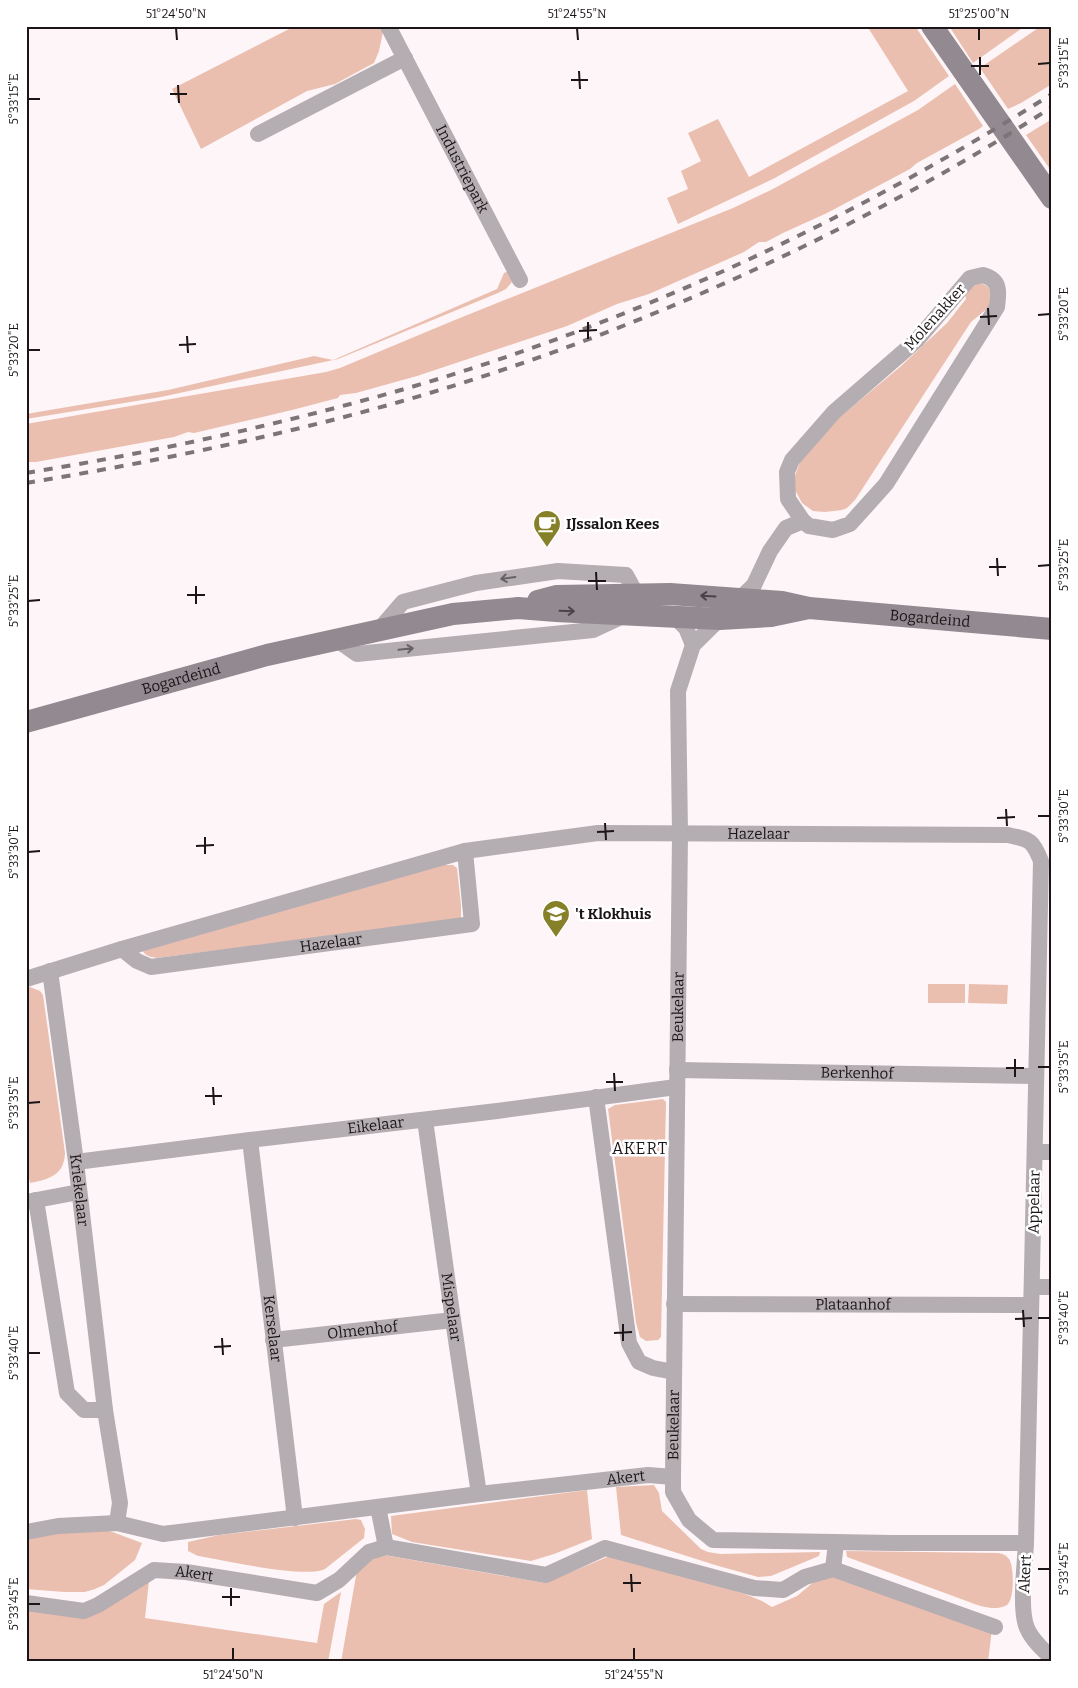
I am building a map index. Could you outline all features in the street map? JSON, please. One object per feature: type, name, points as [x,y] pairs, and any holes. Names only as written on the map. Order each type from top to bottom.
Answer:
[{"type":"street","name":"Industriepark","points":[[388,26],[520,280]]},
{"type":"street","points":[[932,26],[1052,198]]},
{"type":"street","points":[[258,134],[405,58]]},
{"type":"street","name":"Molenakker","points":[[983,275],[991,277],[997,284],[999,293],[997,307],[886,484],[850,524],[832,530],[809,526],[803,520],[788,499],[787,472],[792,460],[834,412],[917,340],[970,278],[983,275]]},
{"type":"street","points":[[742,598],[754,585],[770,551],[786,528],[803,520]]},
{"type":"street","points":[[378,631],[403,602],[476,583],[558,571],[626,575],[633,604]]},
{"type":"street","name":"Bogardeind","points":[[337,640],[357,654],[593,630],[633,604],[670,594],[742,598],[782,602],[809,608],[1052,629]]},
{"type":"street","name":"Bogardeind","points":[[26,722],[267,655],[453,614],[518,608],[557,596],[633,604],[674,616],[720,619],[770,616],[809,608]]},
{"type":"street","name":"Beukelaar","points":[[673,1477],[680,834],[678,692],[693,645],[742,598]]},
{"type":"street","points":[[674,616],[686,628],[693,645]]},
{"type":"street","name":"Hazelaar","points":[[26,978],[465,851],[598,833],[1008,835],[1028,840],[1046,861]]},
{"type":"street","name":"Hazelaar","points":[[122,949],[137,961],[151,967],[472,924],[465,851]]},
{"type":"street","name":"Appelaar","points":[[1026,1543],[1036,1076],[1045,1027],[1046,861]]},
{"type":"street","name":"Kriekelaar","points":[[50,971],[76,1162],[105,1410],[120,1503],[117,1523]]},
{"type":"street","name":"Berkenhof","points":[[677,1070],[1036,1076]]},
{"type":"street","name":"Eikelaar","points":[[76,1162],[676,1088]]},
{"type":"street","name":"Beukelaar","points":[[596,1097],[629,1343],[639,1362],[653,1368],[674,1372]]},
{"type":"street","name":"Mispelaar","points":[[425,1120],[452,1320],[479,1494]]},
{"type":"street","name":"Kerselaar","points":[[250,1140],[294,1518]]},
{"type":"street","points":[[1035,1152],[1052,1152]]},
{"type":"street","points":[[79,1192],[31,1201],[67,1393],[84,1410],[105,1410]]},
{"type":"street","points":[[1032,1287],[1052,1287]]},
{"type":"street","name":"Plataanhof","points":[[674,1304],[1031,1305]]},
{"type":"street","name":"Olmenhof","points":[[273,1340],[452,1320]]},
{"type":"street","name":"Akert","points":[[26,1532],[58,1526],[117,1523],[163,1534],[479,1494],[648,1475],[673,1477],[673,1492],[689,1520],[713,1540],[836,1543],[1026,1543],[1023,1617],[1032,1638],[1052,1658]]},
{"type":"street","points":[[378,1507],[386,1547],[546,1575],[605,1548],[754,1588],[783,1590],[805,1578],[833,1569],[995,1627]]},
{"type":"street","points":[[833,1569],[836,1543]]},
{"type":"street","name":"Akert","points":[[26,1603],[84,1611],[98,1605],[154,1570],[186,1572],[317,1593],[338,1580],[369,1552],[386,1547]]},
{"type":"shaded area","points":[[295,26],[381,26],[383,32],[374,63],[335,84],[307,91],[201,149],[172,89]]},
{"type":"shaded area","points":[[867,26],[915,26],[949,76],[914,101],[773,179],[678,224],[667,198],[688,189],[681,171],[701,161],[688,133],[718,119],[749,177],[908,91]]},
{"type":"shaded area","points":[[949,26],[1025,26],[973,63]]},
{"type":"shaded area","points":[[1041,26],[1052,26],[1052,84],[1008,109],[980,68]]},
{"type":"shaded area","points":[[955,84],[983,126],[979,129],[917,163],[910,169],[827,213],[766,242],[759,242],[744,252],[649,294],[617,304],[567,326],[417,376],[356,393],[340,395],[338,398],[194,433],[188,432],[174,437],[36,462],[26,462],[26,424],[340,368],[733,208],[771,190],[918,110]]},
{"type":"shaded area","points":[[1052,119],[1052,172],[1026,135]]},
{"type":"shaded area","points":[[510,270],[512,282],[506,289],[338,359],[161,397],[26,419],[26,414],[168,390],[314,356],[333,360],[497,289],[504,273]]},
{"type":"shaded area","points":[[981,283],[990,289],[994,298],[988,308],[971,322],[855,500],[842,510],[825,512],[813,511],[802,503],[794,488],[795,476],[800,462],[835,421],[900,367],[947,323],[966,299],[965,294],[972,285]]},
{"type":"shaded area","points":[[443,865],[453,865],[457,868],[461,919],[157,958],[150,957],[143,951]]},
{"type":"shaded area","points":[[928,984],[965,984],[965,1003],[928,1003]]},
{"type":"shaded area","points":[[969,984],[1008,985],[1007,1004],[968,1003]]},
{"type":"shaded area","points":[[30,987],[40,991],[43,995],[65,1153],[62,1166],[55,1175],[30,1183],[26,1164],[26,989]]},
{"type":"shaded area","points":[[663,1099],[666,1102],[661,1337],[658,1340],[646,1341],[640,1337],[636,1323],[608,1109],[615,1105]]},
{"type":"shaded area","points":[[654,1485],[659,1493],[662,1511],[701,1549],[720,1554],[820,1552],[819,1556],[771,1576],[758,1577],[621,1535],[616,1487]]},
{"type":"shaded area","points":[[587,1490],[592,1539],[531,1561],[412,1542],[392,1534],[391,1516]]},
{"type":"shaded area","points":[[356,1519],[361,1520],[365,1529],[364,1538],[325,1569],[315,1571],[301,1572],[264,1568],[198,1556],[188,1551],[188,1542],[219,1535]]},
{"type":"shaded area","points":[[99,1527],[142,1543],[135,1560],[104,1585],[85,1592],[26,1589],[26,1538]]},
{"type":"shaded area","points":[[846,1551],[1000,1553],[1007,1557],[1011,1563],[1013,1582],[1010,1602],[1003,1607],[990,1608],[980,1606],[847,1557]]},
{"type":"shaded area","points":[[378,1554],[545,1583],[612,1555],[745,1594],[772,1607],[797,1596],[822,1575],[838,1576],[992,1629],[988,1662],[341,1662],[357,1570]]},
{"type":"shaded area","points":[[149,1581],[145,1618],[317,1643],[324,1604],[341,1592],[328,1662],[26,1662],[26,1609],[91,1616]]},
{"type":"railway","points":[[26,473],[165,448],[303,416],[394,392],[480,366],[566,336],[650,303],[733,267],[815,228],[895,186],[1052,94]]},
{"type":"railway","points":[[26,483],[167,457],[353,415],[484,376],[568,347],[653,314],[736,278],[818,239],[898,198],[977,154],[1052,107]]},
{"type":"place","name":"IJssalon Kees","points":[[547,548]]},
{"type":"place","name":"'t Klokhuis","points":[[556,938]]},
{"type":"district","name":"AKERT","points":[[640,1148]]}]
